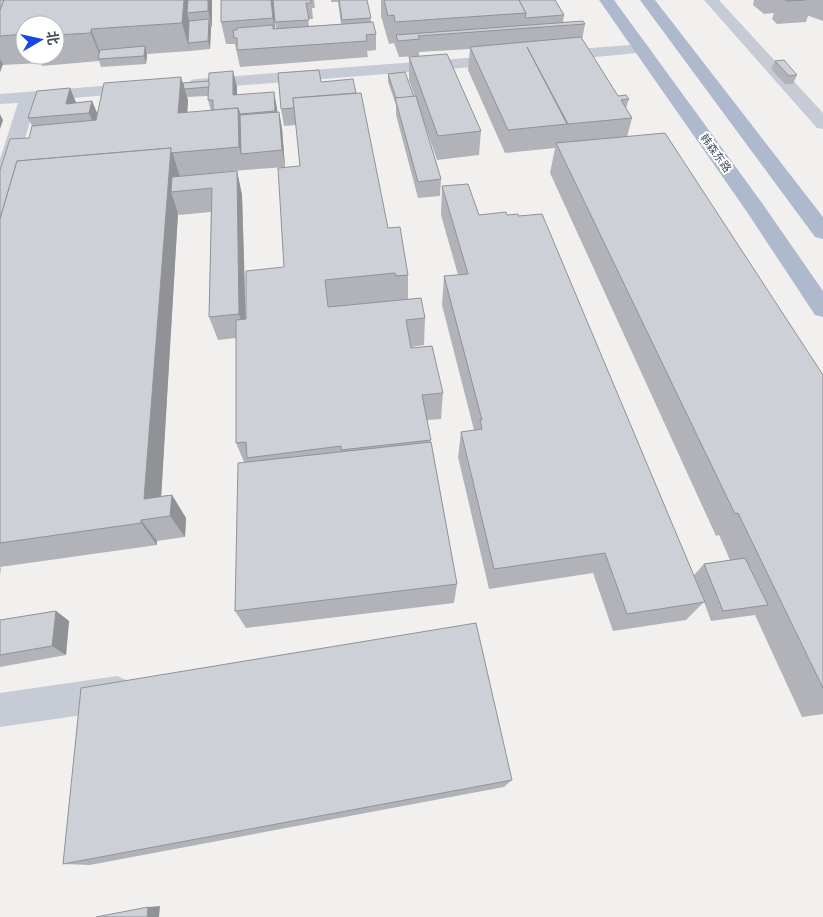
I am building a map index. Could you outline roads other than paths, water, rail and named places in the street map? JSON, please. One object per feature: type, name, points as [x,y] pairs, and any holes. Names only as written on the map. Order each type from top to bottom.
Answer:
[{"type":"main road","name":"韩森东路","points":[[606,0],[756,208],[823,308]]},
{"type":"main road","points":[[647,0],[823,232]]},
{"type":"street","points":[[711,0],[823,124]]},
{"type":"street","points":[[177,85],[642,50]]},
{"type":"street","points":[[0,99],[157,87]]},
{"type":"street","points":[[0,190],[29,97]]},
{"type":"street","points":[[0,710],[148,688]]}]
